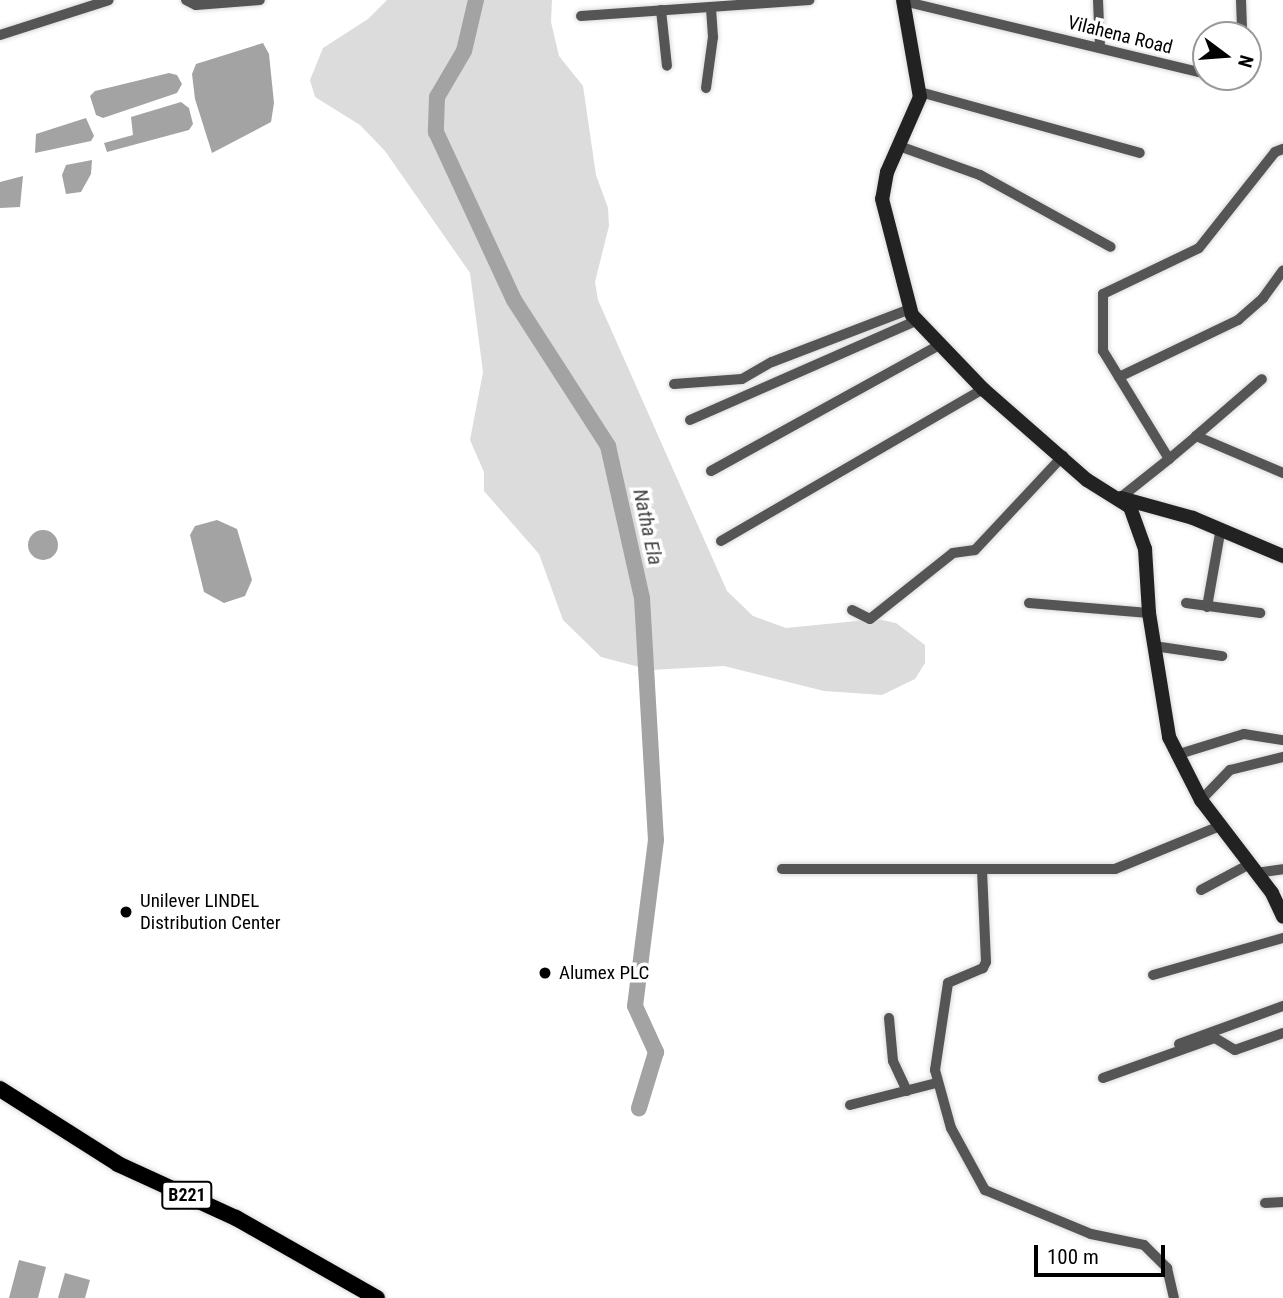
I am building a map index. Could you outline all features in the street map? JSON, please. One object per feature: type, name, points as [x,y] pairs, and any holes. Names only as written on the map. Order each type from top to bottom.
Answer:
[{"type":"main road","name":"B221","points":[[0,1089],[118,1164],[236,1219],[376,1298]]},
{"type":"street","points":[[0,35],[109,0]]},
{"type":"street","points":[[186,0],[196,5],[260,0]]},
{"type":"street","points":[[581,16],[661,10],[676,5],[711,7],[809,0]]},
{"type":"street","points":[[903,0],[920,92],[916,112],[887,172],[882,199],[912,315],[937,346],[1087,480],[1120,498],[1221,528],[1283,555]]},
{"type":"street","name":"Vilahena Road","points":[[903,0],[1192,70]]},
{"type":"street","points":[[1098,0],[1100,47]]},
{"type":"street","points":[[1241,0],[1242,21]]},
{"type":"street","points":[[706,88],[713,37],[711,7]]},
{"type":"street","points":[[661,10],[667,66]]},
{"type":"street","points":[[920,92],[1140,153]]},
{"type":"street","points":[[899,146],[979,176],[1111,247]]},
{"type":"street","points":[[1169,459],[1103,351],[1103,294],[1199,248],[1275,152],[1283,149]]},
{"type":"street","points":[[1119,377],[1238,320],[1263,298],[1283,270]]},
{"type":"street","points":[[674,384],[742,379],[772,362],[912,315]]},
{"type":"street","points":[[690,420],[912,315]]},
{"type":"street","points":[[710,471],[937,346]]},
{"type":"street","points":[[1120,498],[1262,379]]},
{"type":"street","points":[[721,541],[983,389]]},
{"type":"street","points":[[1196,436],[1283,473]]},
{"type":"street","points":[[852,610],[870,620],[953,553],[975,550],[1063,456]]},
{"type":"street","points":[[1120,498],[1130,507],[1143,535],[1149,612],[1165,721],[1176,755],[1202,800],[1253,868],[1283,917]]},
{"type":"street","points":[[1207,607],[1221,528]]},
{"type":"street","points":[[1030,603],[1149,612]]},
{"type":"street","points":[[1186,603],[1260,613]]},
{"type":"street","points":[[1154,646],[1223,656]]},
{"type":"street","points":[[1176,755],[1244,734],[1283,740]]},
{"type":"street","points":[[1202,800],[1230,770],[1283,757]]},
{"type":"street","points":[[782,869],[1115,869],[1220,826]]},
{"type":"street","points":[[1201,891],[1253,868],[1283,869]]},
{"type":"street","points":[[982,870],[986,962],[983,968],[948,983],[936,1083],[951,1128],[985,1190],[1091,1234],[1144,1245],[1167,1268],[1174,1298]]},
{"type":"street","points":[[1153,975],[1283,938]]},
{"type":"street","points":[[1158,1051],[1283,1006]]},
{"type":"street","points":[[889,1018],[893,1061],[907,1090]]},
{"type":"street","points":[[1103,1077],[1215,1038],[1235,1050],[1283,1033]]},
{"type":"street","points":[[850,1105],[936,1083]]},
{"type":"street","points":[[1265,1203],[1283,1202]]},
{"type":"shaded area","points":[[387,0],[552,0],[551,22],[559,56],[583,86],[596,175],[608,208],[609,226],[595,282],[598,300],[727,591],[753,616],[786,628],[877,619],[896,623],[925,645],[925,663],[915,679],[882,695],[824,691],[724,666],[651,670],[601,657],[563,620],[539,554],[484,491],[484,472],[470,440],[483,372],[470,273],[385,151],[360,125],[315,97],[310,80],[323,48],[368,19]]},
{"type":"shaded area","points":[[263,43],[269,54],[274,103],[271,122],[212,153],[195,99],[192,74],[196,64]]},
{"type":"shaded area","points":[[169,73],[177,75],[182,84],[177,93],[103,118],[96,115],[90,96],[95,91]]},
{"type":"shaded area","points":[[181,102],[189,108],[193,124],[189,130],[107,152],[104,143],[133,135],[131,117]]},
{"type":"shaded area","points":[[86,118],[94,136],[91,141],[35,153],[36,134]]},
{"type":"shaded area","points":[[92,160],[91,174],[81,192],[66,194],[62,175],[66,165]]},
{"type":"shaded area","points":[[23,176],[20,207],[0,208],[0,182]]},
{"type":"shaded area","points":[[217,520],[237,529],[252,580],[245,596],[224,603],[204,592],[190,535],[195,526]]},
{"type":"shaded area","points":[[43,530],[54,534],[58,545],[54,556],[43,560],[32,556],[28,545],[32,534]]},
{"type":"shaded area","points":[[19,1260],[46,1267],[38,1298],[9,1298]]},
{"type":"shaded area","points":[[65,1273],[90,1280],[85,1298],[58,1298]]},
{"type":"waterway","name":"Natha Ela","points":[[476,0],[464,51],[437,97],[436,132],[514,300],[608,446],[642,598],[656,840],[635,1006],[656,1052],[639,1108]]},
{"type":"place","name":"Unilever LINDEL Distribution Center","points":[[126,912]]},
{"type":"place","name":"Alumex PLC","points":[[545,973]]}]
